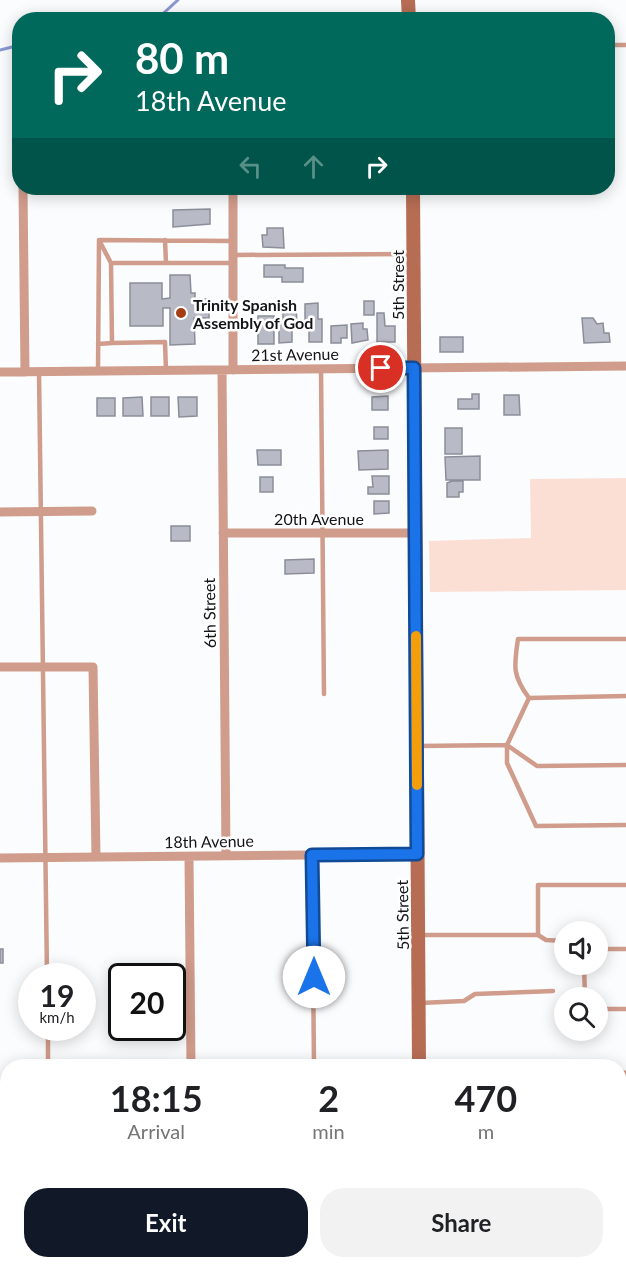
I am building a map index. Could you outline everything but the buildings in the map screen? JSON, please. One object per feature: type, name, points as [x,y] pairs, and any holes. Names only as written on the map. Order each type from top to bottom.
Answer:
[{"type":"main road","name":"5th Street","points":[[413,195],[419,1059]]},
{"type":"street","points":[[23,195],[25,372]]},
{"type":"street","points":[[232,195],[233,370]]},
{"type":"street","name":"21st Avenue","points":[[0,372],[626,366]]},
{"type":"street","name":"6th Street","points":[[222,370],[226,856]]},
{"type":"street","points":[[0,512],[92,511]]},
{"type":"street","name":"20th Avenue","points":[[223,533],[415,533]]},
{"type":"street","points":[[0,667],[93,667],[96,857]]},
{"type":"street","name":"18th Avenue","points":[[0,858],[417,854]]},
{"type":"street","points":[[189,857],[191,1059]]},
{"type":"lane","points":[[99,240],[233,241]]},
{"type":"lane","points":[[99,240],[111,263],[112,343]]},
{"type":"lane","points":[[98,371],[99,240]]},
{"type":"lane","points":[[165,240],[166,263]]},
{"type":"lane","points":[[111,263],[414,254]]},
{"type":"lane","points":[[98,344],[165,342],[166,371]]},
{"type":"lane","points":[[321,369],[324,694]]},
{"type":"lane","points":[[39,372],[39,512],[47,963]]},
{"type":"lane","points":[[529,698],[516,681],[514,665],[518,639],[626,639]]},
{"type":"lane","points":[[529,698],[626,696]]},
{"type":"lane","points":[[529,698],[507,745],[507,763],[536,826],[626,825]]},
{"type":"lane","points":[[417,747],[507,745],[537,766],[626,765]]},
{"type":"lane","points":[[312,855],[314,1059]]},
{"type":"lane","points":[[538,935],[538,885],[626,885]]},
{"type":"lane","points":[[418,935],[538,935],[546,940],[554,940]]},
{"type":"lane","points":[[608,948],[626,949]]},
{"type":"lane","points":[[419,1003],[464,1001],[475,994],[553,992]]},
{"type":"lane","points":[[608,1009],[626,1009]]},
{"type":"lane","points":[[48,1041],[48,1059]]},
{"type":"shaded area","points":[[626,478],[626,590],[430,592],[429,541],[531,538],[530,479]]},
{"type":"waterway","points":[[165,12],[178,0]]},
{"type":"waterway","points":[[0,50],[12,47]]},
{"type":"slow traffic","points":[[416,636],[417,785]]},
{"type":"place","name":"Trinity Spanish Assembly of God","points":[[181,313]]},
{"type":"route","points":[[314,977],[312,855],[417,854],[414,368],[381,368]]}]
